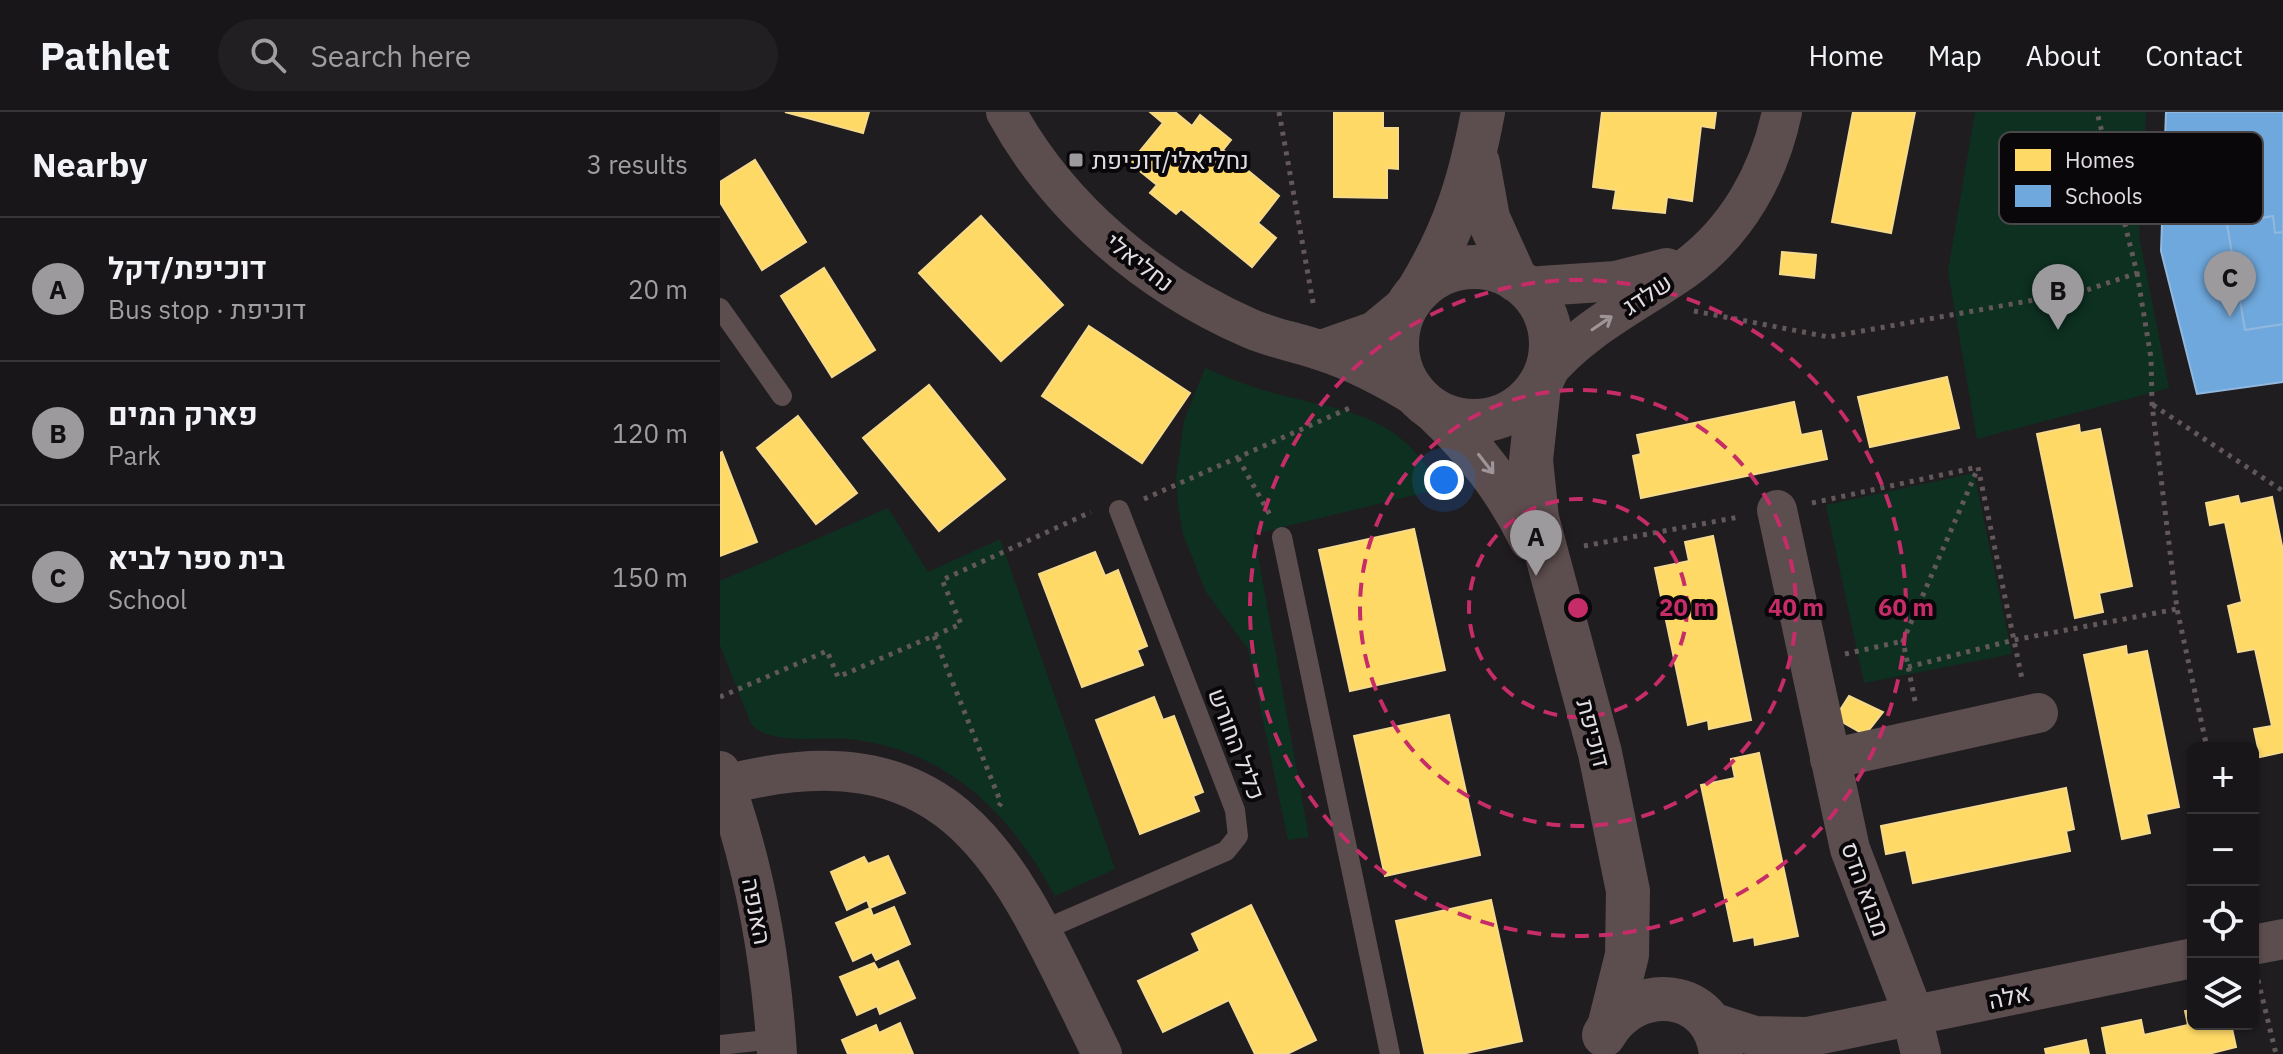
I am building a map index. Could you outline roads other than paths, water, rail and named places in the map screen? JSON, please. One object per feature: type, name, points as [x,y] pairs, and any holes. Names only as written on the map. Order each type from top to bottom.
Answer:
[{"type":"street","name":"נחליאלי","points":[[1006,112],[1044,168],[1077,208],[1134,262],[1190,300],[1252,330],[1321,350],[1374,371],[1418,398]]},
{"type":"street","name":"שלדג","points":[[1521,283],[1616,281],[1675,266],[1723,232],[1744,207],[1762,177],[1782,112]]},
{"type":"street","points":[[1480,128],[1484,204],[1498,243],[1521,283],[1541,305],[1549,328],[1551,352],[1542,380],[1523,403],[1490,419],[1453,418],[1418,398],[1402,372],[1397,348],[1400,323],[1454,226],[1480,128]]},
{"type":"street","name":"שלדג","points":[[1542,380],[1563,352],[1706,252],[1744,207]]},
{"type":"street","points":[[1321,350],[1375,331],[1446,272],[1471,267],[1495,270],[1521,283]]},
{"type":"street","name":"דוכיפת","points":[[1542,380],[1531,460],[1535,508],[1547,567],[1600,753],[1628,891],[1649,947],[1705,1026]]},
{"type":"street","name":"דוכיפת","points":[[1418,398],[1468,442],[1495,476],[1547,567]]},
{"type":"street","name":"מבוא הדס","points":[[1777,510],[1855,866],[1916,1035]]},
{"type":"street","points":[[1830,759],[2034,714]]},
{"type":"street","points":[[723,778],[799,770],[867,773],[899,782],[930,797],[979,838],[1016,885],[1102,1054]]},
{"type":"street","name":"האנפה","points":[[723,778],[762,928],[777,1046]]},
{"type":"street","name":"דוכיפת","points":[[1604,1040],[1627,955],[1628,891]]},
{"type":"street","points":[[2256,958],[2283,939]]},
{"type":"street","name":"אלה","points":[[1705,1026],[1755,1036],[1792,1038],[1826,1034],[1916,1035],[2187,960]]},
{"type":"street","points":[[1604,1040],[1621,1012],[1657,998],[1705,1026]]},
{"type":"street","name":"אלה","points":[[1779,1054],[1826,1034]]},
{"type":"lane","points":[[720,308],[782,396]]},
{"type":"lane","name":"כליל החורש","points":[[1041,931],[1226,851],[1238,836],[1235,810],[1119,510]]},
{"type":"lane","points":[[1282,537],[1390,1054]]},
{"type":"lane","points":[[720,1045],[777,1046]]},
{"type":"place","name":"נחליאלי/דוכיפת","points":[[1076,160]]},
{"type":"place","name":"בית ספר לביא","points":[[2230,317]]},
{"type":"place","name":"פארק המים","points":[[2058,330]]},
{"type":"place","name":"דוכיפת/דקל","points":[[1536,576]]}]
